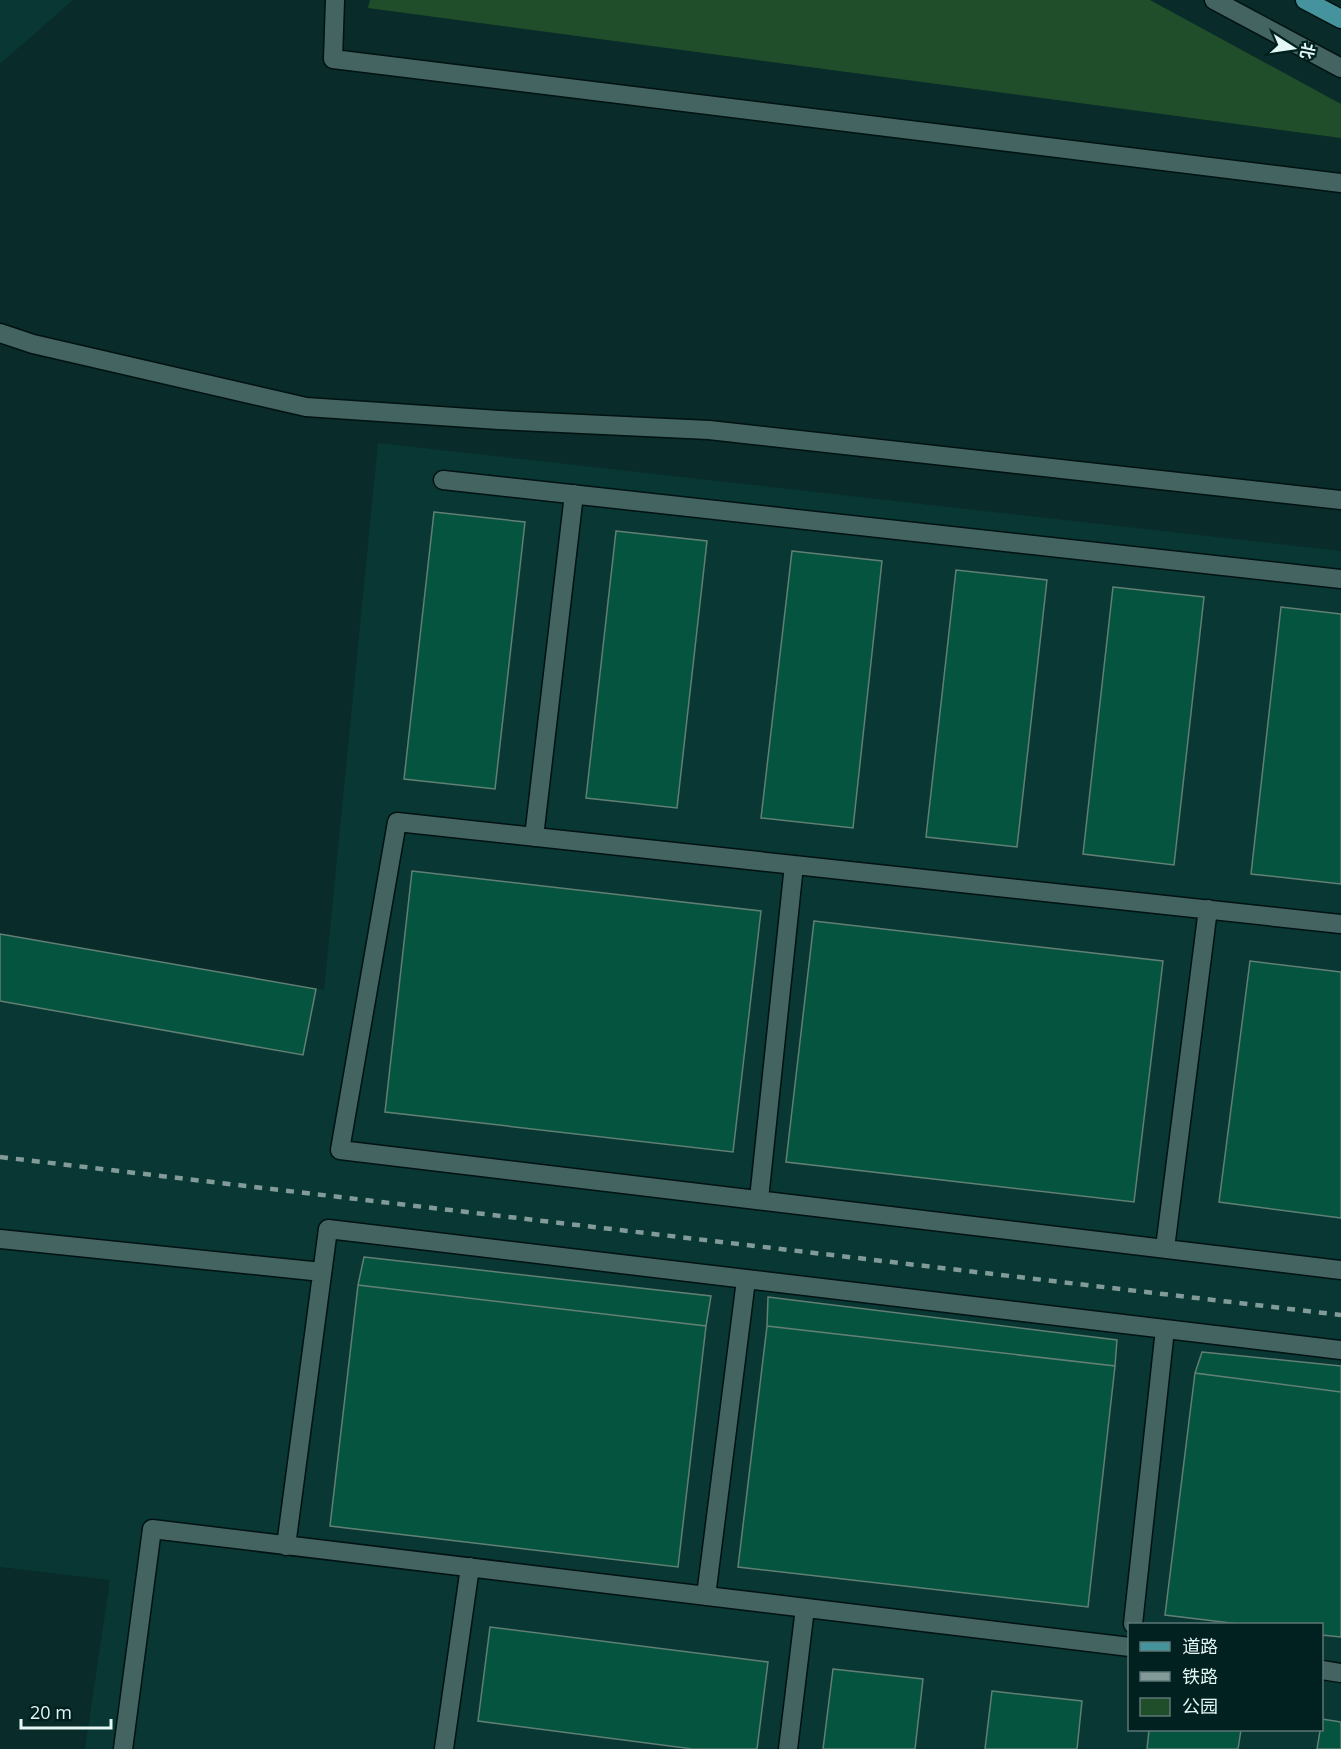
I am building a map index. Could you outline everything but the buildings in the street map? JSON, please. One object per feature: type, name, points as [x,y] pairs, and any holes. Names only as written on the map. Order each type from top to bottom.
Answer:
[{"type":"main road","points":[[1305,0],[1341,19]]},
{"type":"street","points":[[335,0],[333,59],[1341,183]]},
{"type":"street","points":[[1214,0],[1341,68]]},
{"type":"street","points":[[0,333],[33,344],[306,407],[500,420],[709,430],[1341,500]]},
{"type":"street","points":[[443,480],[1341,579]]},
{"type":"street","points":[[534,837],[574,494]]},
{"type":"street","points":[[1341,924],[397,822],[340,1150],[1341,1270]]},
{"type":"street","points":[[759,1199],[794,865]]},
{"type":"street","points":[[1165,1248],[1208,909]]},
{"type":"street","points":[[286,1545],[328,1229],[1341,1350]]},
{"type":"street","points":[[0,1239],[322,1272]]},
{"type":"street","points":[[706,1596],[746,1280]]},
{"type":"street","points":[[1133,1623],[1166,1329]]},
{"type":"street","points":[[123,1749],[152,1529],[1128,1647]]},
{"type":"street","points":[[444,1749],[470,1567]]},
{"type":"street","points":[[788,1749],[805,1608]]},
{"type":"street","points":[[1323,1670],[1341,1673]]},
{"type":"shaded area","points":[[0,0],[73,0],[0,64]]},
{"type":"shaded area","points":[[378,443],[1341,551],[1341,1749],[85,1749],[110,1580],[0,1567],[0,934],[324,990]]},
{"type":"green space","points":[[370,0],[1150,0],[1341,104],[1341,138],[368,8]]},
{"type":"railway","points":[[0,1157],[1341,1315]]}]
